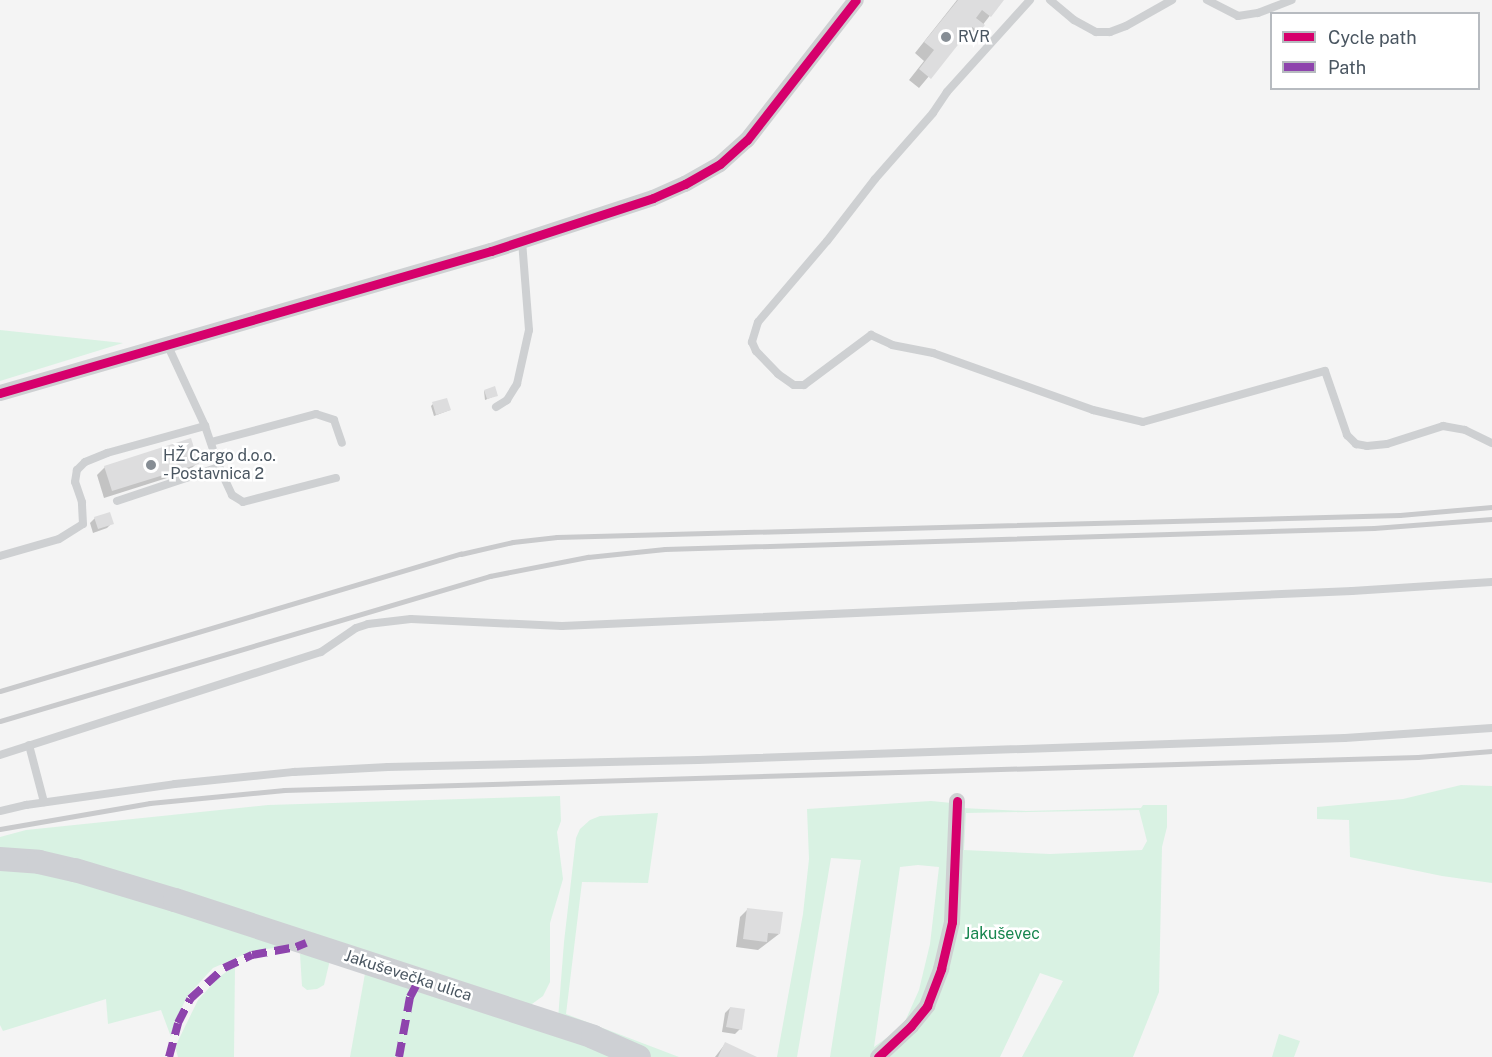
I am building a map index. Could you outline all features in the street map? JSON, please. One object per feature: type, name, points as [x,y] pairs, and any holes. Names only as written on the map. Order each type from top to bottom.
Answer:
[{"type":"main road","name":"Jakuševečka ulica","points":[[0,859],[39,862],[75,870],[175,900],[593,1036],[639,1057]]},
{"type":"street","points":[[0,393],[522,240],[653,198],[720,164],[747,140],[856,0]]},
{"type":"street","points":[[887,1053],[927,1006],[947,951],[952,922],[957,801]]},
{"type":"lane","points":[[1029,0],[947,92],[933,114],[875,179],[827,241],[758,322],[753,342],[756,351],[778,375],[794,385],[804,385],[871,335],[892,345],[933,353],[1093,411],[1143,422],[1325,371],[1347,435],[1356,444],[1368,446],[1387,444],[1443,426],[1465,429],[1492,443]]},
{"type":"lane","points":[[1050,0],[1074,20],[1096,32],[1110,32],[1126,26],[1172,0]]},
{"type":"lane","points":[[1207,0],[1238,16],[1258,13],[1292,0]]},
{"type":"lane","points":[[496,407],[507,400],[517,384],[529,330],[522,240]]},
{"type":"lane","points":[[167,344],[205,426],[219,467],[232,495],[243,502],[336,478]]},
{"type":"lane","points":[[211,442],[316,414],[334,420],[342,442]]},
{"type":"lane","points":[[0,556],[59,539],[83,524],[82,502],[75,482],[76,470],[85,462],[107,453],[205,426]]},
{"type":"lane","points":[[117,501],[219,467]]},
{"type":"lane","points":[[0,755],[321,652],[356,628],[368,624],[411,619],[562,626],[1352,591],[1492,582]]},
{"type":"lane","points":[[0,811],[45,802],[175,784],[294,772],[388,767],[698,760],[1321,739],[1492,728]]},
{"type":"lane","points":[[29,745],[45,802]]},
{"type":"green space","points":[[0,330],[123,343],[0,381]]},
{"type":"green space","points":[[1461,785],[1492,786],[1492,883],[1442,876],[1350,857],[1349,820],[1317,819],[1317,807],[1403,799]]},
{"type":"green space","points":[[560,796],[561,821],[557,832],[563,879],[550,923],[550,982],[543,996],[525,1009],[0,852],[0,837],[26,830],[268,805]]},
{"type":"green space","points":[[931,801],[952,803],[947,936],[921,1010],[872,1057],[830,1057],[861,860],[831,858],[797,1057],[777,1057],[803,914],[809,859],[807,809]],"holes":[[[918,865],[939,867],[930,944],[919,990],[903,1026],[874,1047],[900,867]]]},
{"type":"green space","name":"Jakuševec","points":[[1143,805],[1167,805],[1167,827],[1162,847],[1159,992],[1133,1057],[1022,1057],[1063,981],[1040,973],[1000,1057],[889,1057],[897,1050],[932,1004],[962,808],[1026,811],[1141,808]],"holes":[[[1139,810],[1147,841],[1142,850],[1050,854],[964,850],[966,813]]]},
{"type":"green space","points":[[658,813],[648,883],[582,882],[566,1014],[679,1057],[648,1057],[558,1019],[576,838],[580,829],[590,820],[600,816]]},
{"type":"green space","points":[[0,865],[35,868],[295,945],[252,951],[213,968],[188,995],[174,1023],[171,1037],[161,1010],[108,1024],[106,999],[3,1031],[0,1025]]},
{"type":"green space","points":[[300,954],[331,956],[324,985],[317,989],[307,990],[302,986]]},
{"type":"green space","points":[[235,966],[234,1057],[178,1057],[175,1047],[198,1000],[219,977]]},
{"type":"green space","points":[[366,968],[621,1057],[350,1057]]},
{"type":"green space","points":[[1279,1034],[1300,1041],[1294,1057],[1272,1057]]},
{"type":"building","name":"RVR","points":[[958,0],[1004,0],[991,17],[982,10],[976,18],[985,25],[979,32],[972,27],[931,79],[919,69],[934,50],[924,42]]},
{"type":"building","points":[[495,386],[498,396],[487,399],[484,390]]},
{"type":"building","points":[[447,398],[451,410],[436,415],[432,402]]},
{"type":"building","name":"HŽ Cargo d.o.o. - Postavnica 2","points":[[191,438],[199,464],[112,491],[104,466]]},
{"type":"building","points":[[110,512],[114,524],[98,529],[94,517]]},
{"type":"building","points":[[747,908],[783,912],[780,934],[768,933],[767,942],[743,939]]},
{"type":"building","points":[[730,1007],[745,1009],[742,1030],[726,1027]]},
{"type":"building","points":[[725,1042],[757,1057],[718,1057]]},
{"type":"railway","points":[[0,691],[461,554],[513,542],[557,537],[1400,515],[1492,507]]},
{"type":"railway","points":[[0,721],[490,576],[588,557],[665,549],[1374,528],[1492,519]]},
{"type":"railway","points":[[0,829],[150,803],[284,790],[1418,757],[1492,751]]},
{"type":"marked path","points":[[169,1057],[178,1023],[190,999],[224,968],[252,955],[306,943]]},
{"type":"marked path","points":[[399,1057],[410,997],[419,980]]},
{"type":"cycle path","points":[[0,393],[491,251],[653,198],[685,184],[720,164],[747,140],[856,0]]},
{"type":"cycle path","points":[[878,1057],[911,1026],[927,1006],[941,969],[952,922],[957,801]]},
{"type":"place","name":"RVR","points":[[946,37]]},
{"type":"place","name":"HŽ Cargo d.o.o. - Postavnica 2","points":[[151,465]]}]
